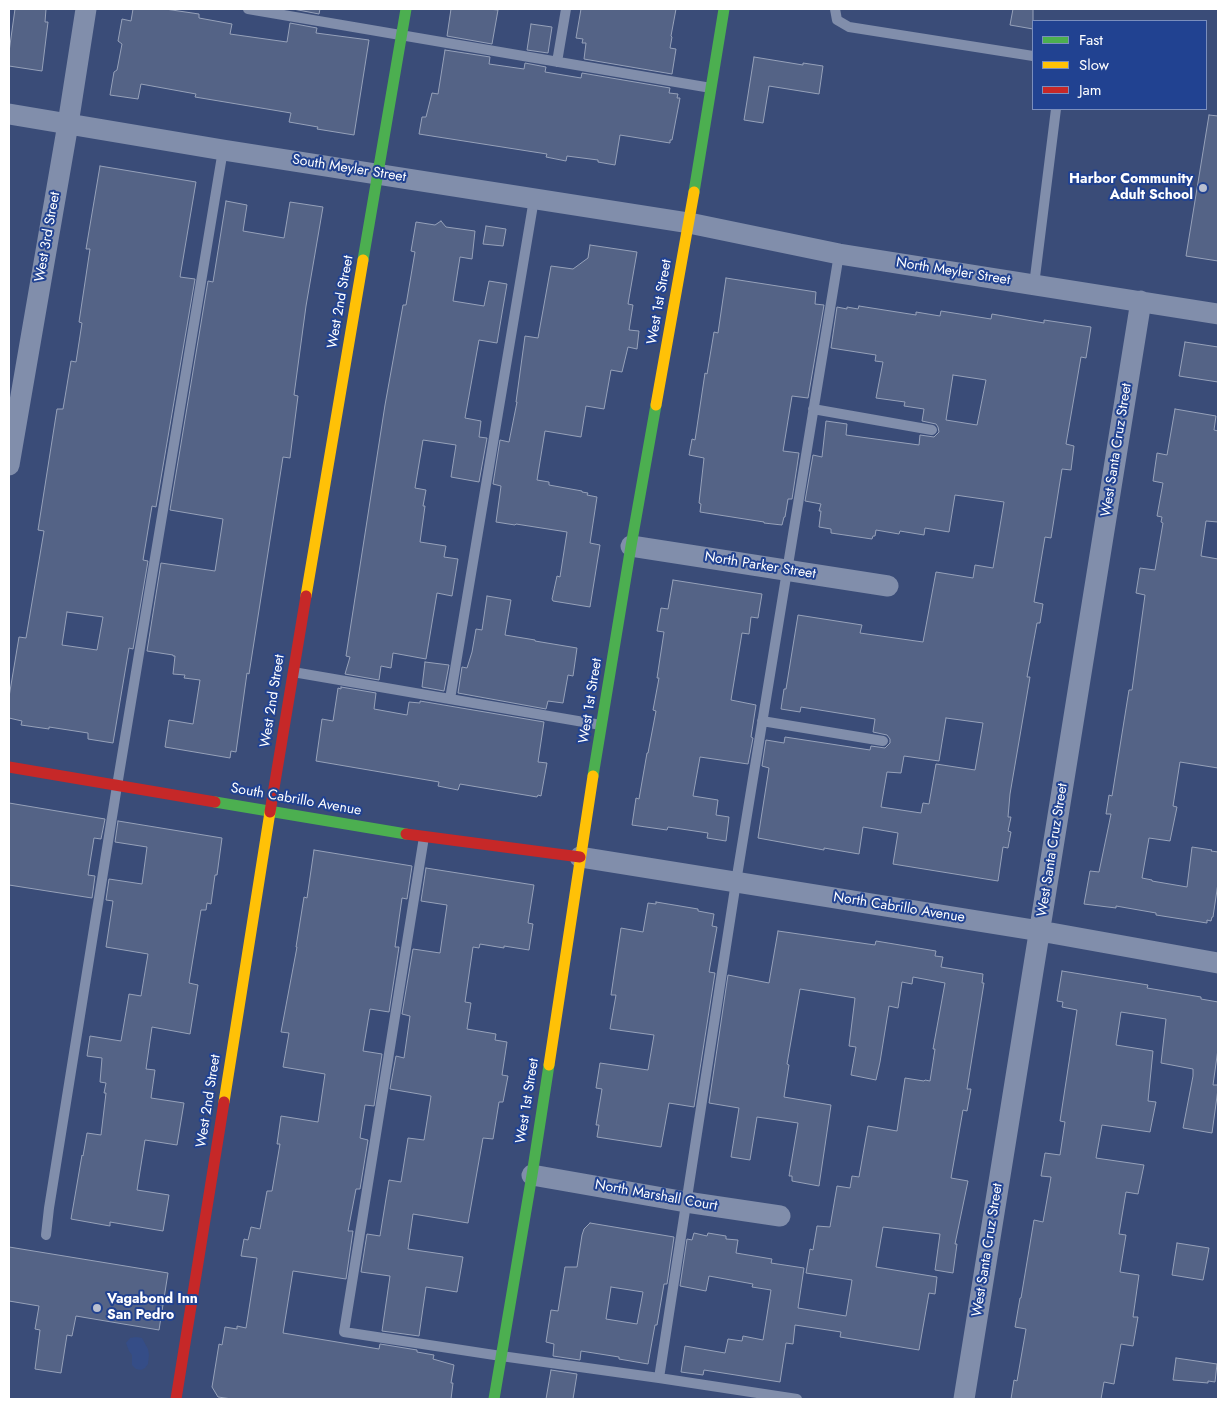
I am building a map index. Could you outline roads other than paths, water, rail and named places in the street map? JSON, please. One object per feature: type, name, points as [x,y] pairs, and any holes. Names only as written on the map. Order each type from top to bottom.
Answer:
[{"type":"street","name":"West 3rd Street","points":[[9,465],[86,9]]},
{"type":"street","name":"West 2nd Street","points":[[176,1399],[293,672],[406,9]]},
{"type":"street","name":"West 1st Street","points":[[494,1399],[532,1175],[580,858],[631,546],[689,223],[724,9]]},
{"type":"street","name":"South Meyler Street","points":[[9,114],[222,150],[689,223]]},
{"type":"street","name":"North Meyler Street","points":[[689,223],[839,254],[1218,314]]},
{"type":"street","name":"West Santa Cruz Street","points":[[964,1399],[1141,301]]},
{"type":"street","name":"North Parker Street","points":[[631,546],[888,586]]},
{"type":"street","name":"South Cabrillo Avenue","points":[[9,768],[424,838],[580,858]]},
{"type":"street","name":"North Cabrillo Avenue","points":[[580,858],[1040,931],[1218,963]]},
{"type":"street","name":"North Marshall Court","points":[[532,1175],[686,1202],[780,1216]]},
{"type":"lane","points":[[248,9],[712,88]]},
{"type":"lane","points":[[557,62],[566,9]]},
{"type":"lane","points":[[835,9],[837,20],[849,27],[1032,56]]},
{"type":"lane","points":[[1034,285],[1056,110]]},
{"type":"lane","points":[[46,1235],[116,786],[222,150]]},
{"type":"lane","points":[[450,699],[534,199]]},
{"type":"lane","points":[[659,1378],[736,882],[839,254]]},
{"type":"lane","points":[[813,409],[932,430]]},
{"type":"lane","points":[[293,672],[602,725]]},
{"type":"lane","points":[[762,722],[883,741]]},
{"type":"lane","points":[[424,838],[344,1332],[797,1399]]},
{"type":"water","points":[[130,1338],[142,1338],[149,1355],[148,1364],[141,1370],[136,1369],[132,1365],[132,1355],[126,1343]]},
{"type":"place","name":"Harbor Community Adult School","points":[[1203,188]]},
{"type":"place","name":"Vagabond Inn San Pedro","points":[[97,1308]]}]
